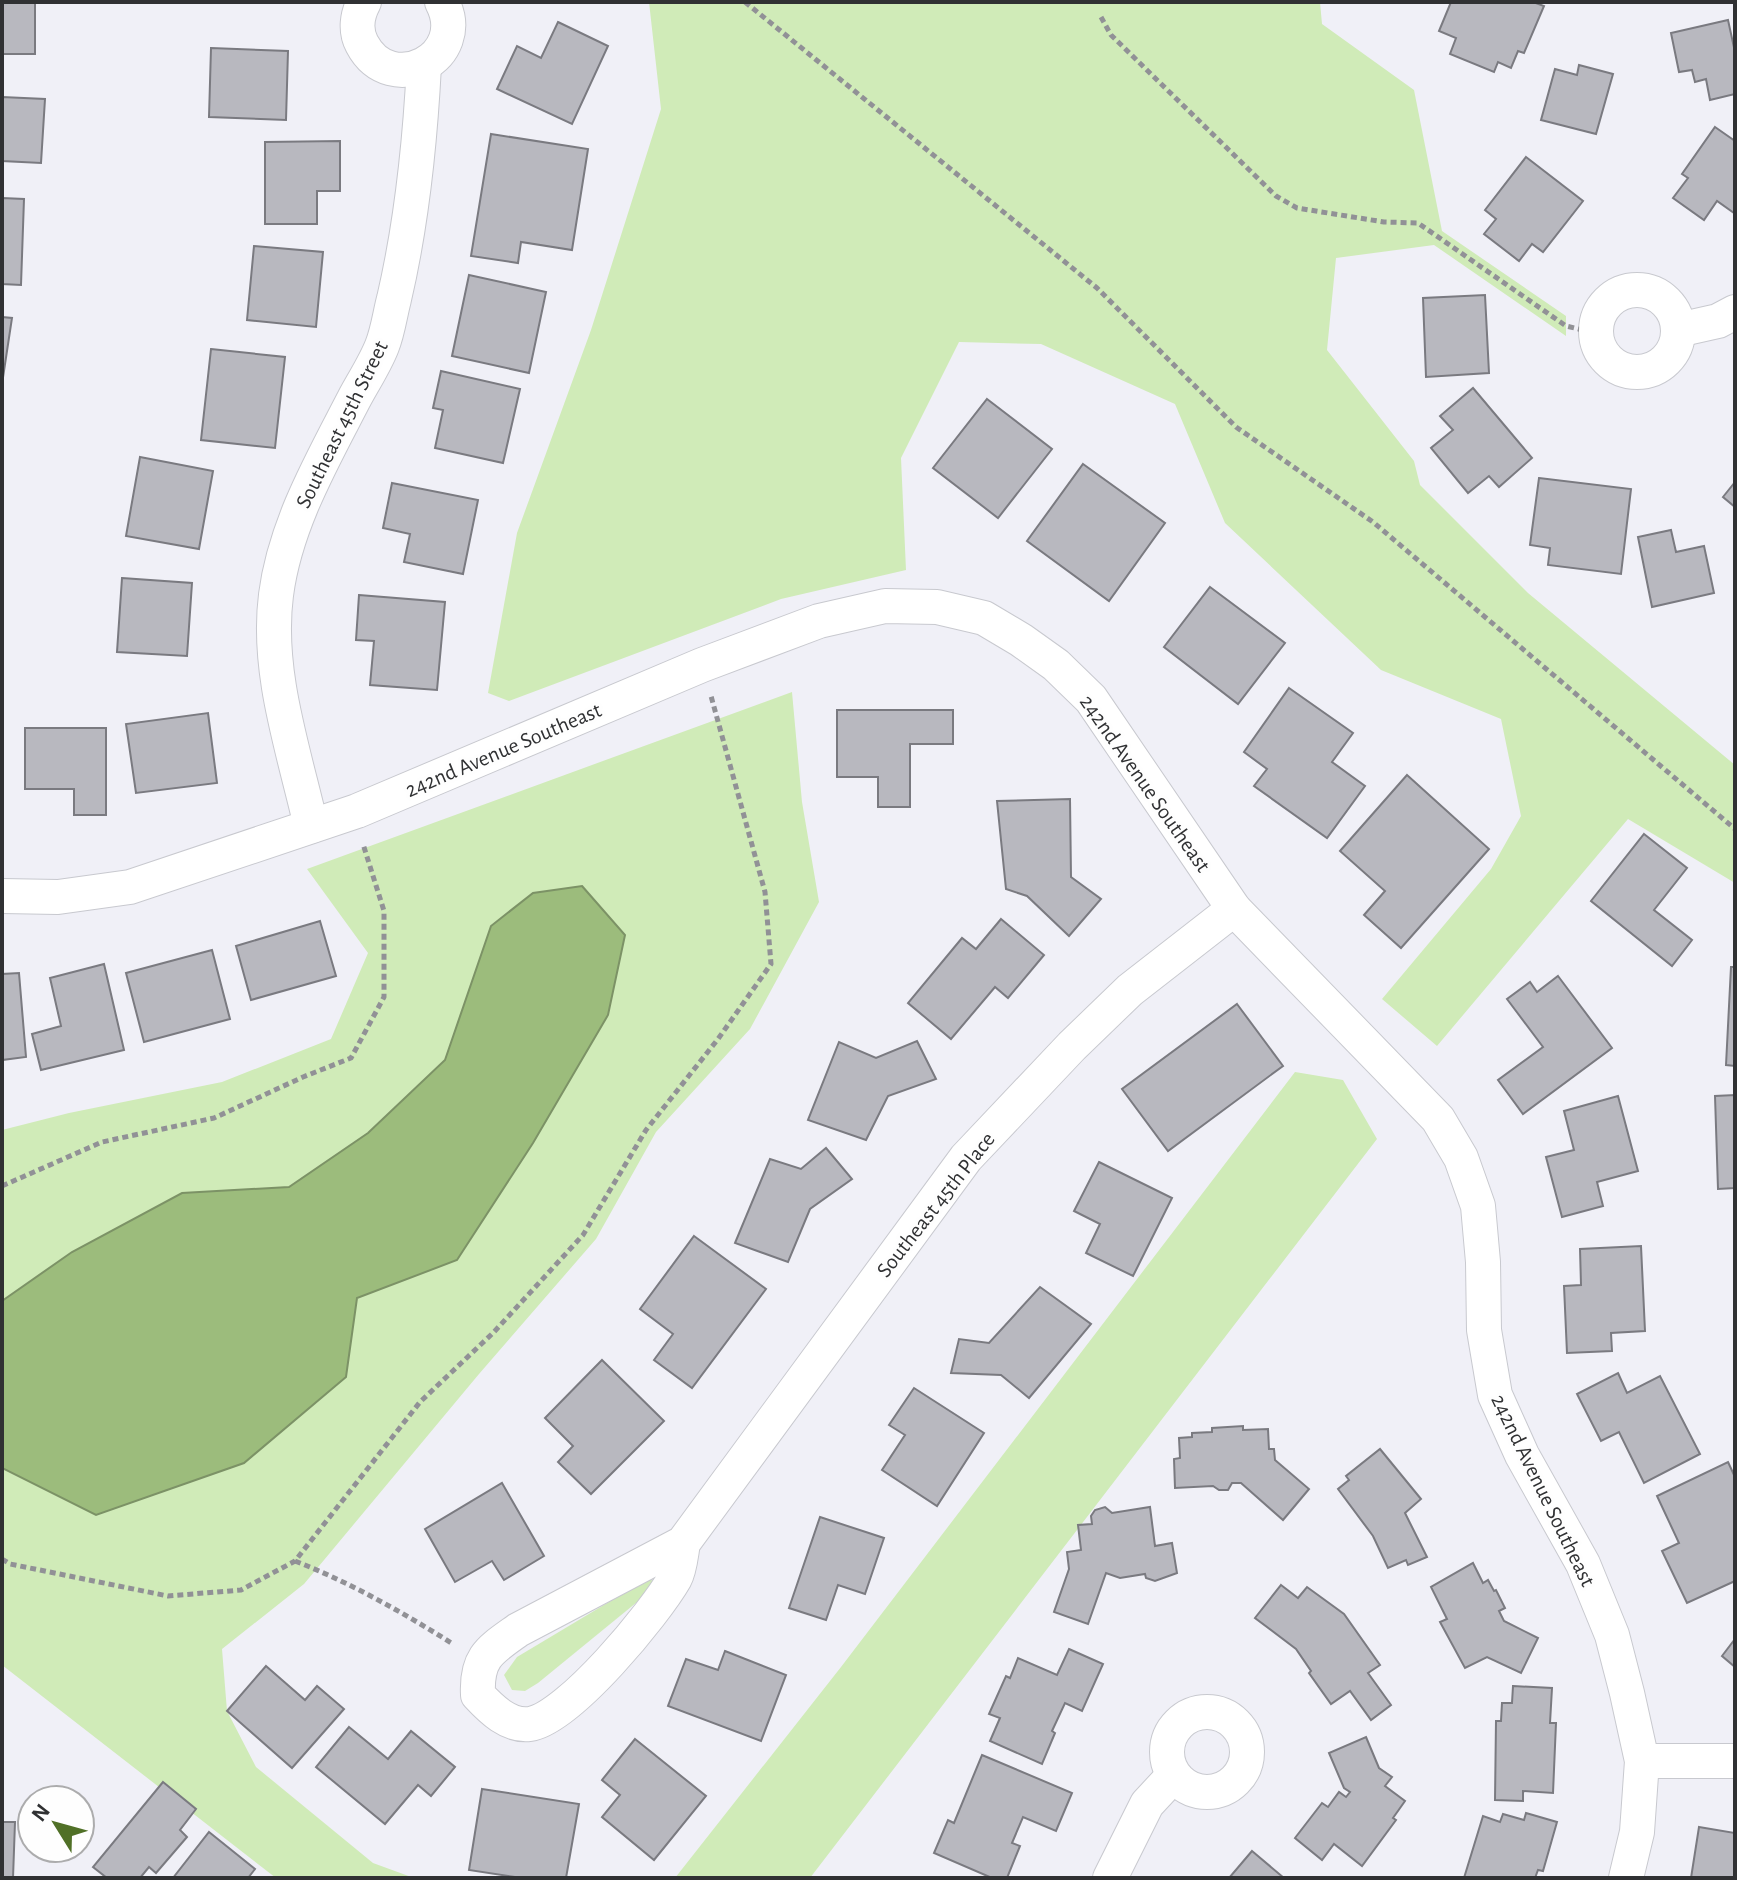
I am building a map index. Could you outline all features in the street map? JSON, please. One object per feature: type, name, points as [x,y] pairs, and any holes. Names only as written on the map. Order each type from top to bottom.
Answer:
[{"type":"street","points":[[364,2],[357,24],[367,53],[393,69],[409,70],[424,65],[444,46],[449,18],[442,2]]},
{"type":"street","name":"Southeast 45th Street","points":[[311,826],[276,672],[273,634],[276,594],[283,558],[297,517],[317,471],[382,346],[400,274],[414,189],[424,65]]},
{"type":"street","points":[[1643,290],[1667,303],[1675,316],[1678,330],[1670,357],[1646,372],[1618,368],[1606,359],[1598,347],[1595,333],[1597,318],[1615,296],[1643,290]]},
{"type":"street","points":[[1678,330],[1718,321],[1735,312]]},
{"type":"street","name":"242nd Avenue Southeast","points":[[2,896],[58,897],[130,887],[357,811],[702,665],[819,621],[885,606],[937,607],[984,618],[1021,640],[1045,657],[1091,699],[1234,909],[1438,1119],[1461,1158],[1478,1206],[1484,1330],[1495,1395],[1522,1455],[1583,1564],[1595,1592],[1612,1635],[1642,1761],[1637,1832],[1626,1878]]},
{"type":"street","name":"Southeast 45th Place","points":[[683,1543],[518,1630],[498,1644],[481,1662],[478,1695],[492,1710],[512,1721],[529,1724],[552,1715],[614,1659],[676,1576],[683,1543],[966,1158],[1130,990],[1234,909]]},
{"type":"street","points":[[1642,1761],[1735,1761]]},
{"type":"street","points":[[1110,1878],[1147,1804],[1173,1776]]},
{"type":"path","points":[[745,2],[1097,288],[1236,427],[1373,522],[1735,829]]},
{"type":"path","points":[[1101,17],[1111,35],[1276,196],[1297,208],[1384,222],[1418,223],[1566,326],[1595,333]]},
{"type":"path","points":[[2,1559],[10,1564],[90,1582],[168,1596],[241,1590],[295,1561],[420,1402],[493,1333],[583,1235],[646,1130],[718,1039],[771,964],[765,892],[702,665]]},
{"type":"path","points":[[2,1186],[102,1142],[214,1118],[351,1058],[384,997],[384,911],[360,836]]},
{"type":"path","points":[[295,1561],[344,1580],[481,1662]]},
{"type":"shaded area","points":[[649,2],[1320,2],[1322,24],[1414,90],[1442,231],[1566,316],[1566,336],[1434,245],[1336,258],[1327,350],[1414,461],[1420,485],[1528,593],[1735,765],[1735,883],[1628,819],[1437,1046],[1382,999],[1491,869],[1521,816],[1501,719],[1381,670],[1225,523],[1175,404],[1041,344],[959,342],[901,458],[906,570],[781,599],[509,701],[488,693],[517,533],[591,330],[661,109]]},
{"type":"shaded area","points":[[792,692],[802,802],[819,902],[750,1029],[656,1132],[596,1239],[304,1584],[222,1649],[227,1711],[256,1767],[373,1863],[414,1878],[276,1878],[2,1665],[2,1130],[222,1082],[331,1039],[368,953],[307,869]]},
{"type":"shaded area","points":[[582,886],[625,935],[608,1015],[533,1143],[457,1260],[357,1298],[346,1377],[244,1463],[96,1515],[2,1468],[2,1301],[72,1252],[182,1193],[289,1187],[368,1133],[445,1060],[491,926],[533,893]]},
{"type":"shaded area","points":[[1295,1072],[1343,1080],[1377,1139],[810,1878],[675,1878],[841,1667]]},
{"type":"shaded area","points":[[649,1578],[654,1582],[653,1589],[538,1683],[525,1691],[512,1690],[504,1675],[517,1657]]},
{"type":"building","points":[[2,2],[35,2],[35,54],[2,54]]},
{"type":"building","points":[[1451,2],[1533,2],[1544,6],[1524,53],[1518,51],[1511,68],[1498,62],[1494,72],[1450,54],[1456,38],[1439,31]]},
{"type":"building","points":[[1728,20],[1735,52],[1735,94],[1710,100],[1706,79],[1695,82],[1692,70],[1679,72],[1671,33]]},
{"type":"building","points":[[558,22],[608,46],[572,124],[497,89],[517,46],[541,58]]},
{"type":"building","points":[[211,48],[288,51],[286,120],[209,117]]},
{"type":"building","points":[[1579,65],[1613,74],[1596,134],[1541,120],[1555,69],[1577,75]]},
{"type":"building","points":[[2,97],[45,99],[41,163],[2,161]]},
{"type":"building","points":[[1715,127],[1735,141],[1735,211],[1717,201],[1704,220],[1673,198],[1688,178],[1682,174]]},
{"type":"building","points":[[491,134],[588,149],[572,250],[521,242],[518,263],[471,256]]},
{"type":"building","points":[[340,141],[340,191],[317,191],[317,224],[265,224],[265,142]]},
{"type":"building","points":[[1526,157],[1583,201],[1543,252],[1532,244],[1519,261],[1484,234],[1496,219],[1485,210]]},
{"type":"building","points":[[2,198],[24,199],[21,285],[2,284]]},
{"type":"building","points":[[254,246],[323,252],[316,327],[247,320]]},
{"type":"building","points":[[469,275],[546,292],[529,373],[452,356]]},
{"type":"building","points":[[1485,295],[1489,373],[1426,377],[1423,298]]},
{"type":"building","points":[[2,317],[12,318],[2,384]]},
{"type":"building","points":[[211,349],[285,357],[275,448],[201,440]]},
{"type":"building","points":[[441,371],[520,389],[503,463],[435,448],[443,410],[433,408]]},
{"type":"building","points":[[1473,388],[1532,458],[1499,487],[1489,476],[1468,493],[1431,448],[1453,430],[1440,416]]},
{"type":"building","points":[[987,399],[1052,449],[998,518],[933,468]]},
{"type":"building","points":[[140,457],[213,471],[199,549],[126,536]]},
{"type":"building","points":[[1083,464],[1165,523],[1109,601],[1027,541]]},
{"type":"building","points":[[1539,478],[1631,489],[1621,574],[1548,565],[1550,548],[1530,545]]},
{"type":"building","points":[[1735,482],[1735,507],[1723,497]]},
{"type":"building","points":[[392,483],[478,500],[463,574],[404,562],[410,534],[383,528]]},
{"type":"building","points":[[1671,530],[1676,552],[1704,546],[1714,593],[1652,607],[1638,537]]},
{"type":"building","points":[[122,578],[192,583],[187,656],[117,652]]},
{"type":"building","points":[[1210,587],[1285,643],[1238,704],[1164,647]]},
{"type":"building","points":[[359,595],[445,602],[437,690],[370,685],[374,641],[356,640]]},
{"type":"building","points":[[1289,688],[1353,733],[1332,762],[1365,786],[1327,838],[1254,786],[1267,769],[1244,752]]},
{"type":"building","points":[[837,710],[953,710],[953,744],[910,744],[910,807],[878,807],[878,777],[837,777]]},
{"type":"building","points":[[208,713],[217,783],[136,793],[126,724]]},
{"type":"building","points":[[25,728],[106,728],[106,815],[74,815],[74,789],[25,789]]},
{"type":"building","points":[[1407,775],[1489,849],[1401,948],[1364,915],[1385,891],[1340,851]]},
{"type":"building","points":[[1070,799],[1071,877],[1101,899],[1069,936],[1027,896],[1006,889],[997,801]]},
{"type":"building","points":[[1644,834],[1687,868],[1654,910],[1692,940],[1672,966],[1591,901]]},
{"type":"building","points":[[1001,919],[1044,955],[1008,998],[995,987],[951,1039],[908,1003],[962,938],[976,949]]},
{"type":"building","points":[[320,921],[336,976],[251,1000],[236,946]]},
{"type":"building","points":[[212,950],[230,1019],[144,1042],[126,973]]},
{"type":"building","points":[[104,964],[124,1050],[41,1070],[32,1034],[61,1026],[50,978]]},
{"type":"building","points":[[1731,967],[1735,967],[1735,1066],[1726,1065]]},
{"type":"building","points":[[19,973],[26,1057],[2,1060],[2,974]]},
{"type":"building","points":[[1558,976],[1612,1048],[1523,1114],[1498,1080],[1543,1047],[1507,999],[1530,982],[1537,992]]},
{"type":"building","points":[[1237,1004],[1283,1066],[1168,1151],[1122,1089]]},
{"type":"building","points":[[917,1041],[936,1079],[888,1096],[866,1140],[808,1120],[839,1042],[876,1058]]},
{"type":"building","points":[[1735,1095],[1735,1188],[1718,1189],[1715,1096]]},
{"type":"building","points":[[1618,1096],[1638,1171],[1597,1182],[1603,1206],[1562,1217],[1546,1157],[1574,1150],[1564,1111]]},
{"type":"building","points":[[826,1148],[852,1179],[810,1209],[788,1262],[735,1243],[770,1159],[801,1169]]},
{"type":"building","points":[[1099,1162],[1172,1198],[1133,1276],[1086,1253],[1100,1224],[1074,1211]]},
{"type":"building","points":[[694,1236],[766,1289],[692,1388],[654,1360],[673,1334],[640,1309]]},
{"type":"building","points":[[1641,1246],[1645,1331],[1611,1333],[1612,1351],[1567,1353],[1564,1286],[1581,1285],[1580,1249]]},
{"type":"building","points":[[1040,1287],[1091,1324],[1029,1398],[1001,1375],[951,1373],[959,1339],[989,1343]]},
{"type":"building","points":[[602,1360],[664,1421],[591,1494],[558,1462],[573,1446],[545,1418]]},
{"type":"building","points":[[1618,1373],[1627,1393],[1660,1376],[1700,1454],[1644,1483],[1619,1432],[1601,1441],[1577,1394]]},
{"type":"building","points":[[914,1388],[984,1433],[937,1506],[882,1470],[905,1435],[889,1425]]},
{"type":"building","points":[[1243,1426],[1243,1430],[1268,1429],[1269,1449],[1274,1449],[1275,1460],[1309,1489],[1283,1520],[1241,1483],[1232,1483],[1228,1490],[1213,1486],[1175,1488],[1174,1459],[1180,1458],[1179,1438],[1192,1437],[1192,1433],[1212,1432],[1212,1428]]},
{"type":"building","points":[[1380,1449],[1421,1499],[1405,1513],[1427,1557],[1408,1565],[1406,1560],[1388,1568],[1373,1536],[1338,1489],[1349,1480],[1346,1476]]},
{"type":"building","points":[[1728,1462],[1735,1477],[1735,1581],[1687,1603],[1662,1551],[1679,1543],[1657,1496]]},
{"type":"building","points":[[502,1483],[544,1556],[504,1580],[492,1561],[455,1582],[425,1529]]},
{"type":"building","points":[[1105,1507],[1112,1513],[1150,1507],[1155,1546],[1172,1543],[1177,1573],[1155,1581],[1146,1578],[1145,1574],[1120,1578],[1106,1573],[1088,1624],[1054,1612],[1069,1569],[1067,1552],[1081,1550],[1078,1525],[1092,1524],[1091,1516],[1095,1510]]},
{"type":"building","points":[[820,1517],[884,1538],[865,1594],[838,1585],[826,1620],[789,1608]]},
{"type":"building","points":[[1473,1563],[1483,1583],[1488,1580],[1496,1590],[1505,1608],[1499,1611],[1504,1621],[1538,1638],[1521,1673],[1487,1657],[1465,1668],[1440,1622],[1447,1619],[1431,1587]]},
{"type":"building","points":[[1281,1585],[1298,1598],[1307,1587],[1344,1614],[1380,1665],[1368,1673],[1391,1705],[1371,1720],[1350,1691],[1331,1704],[1296,1649],[1255,1618]]},
{"type":"building","points":[[1735,1639],[1735,1667],[1722,1656]]},
{"type":"building","points":[[1069,1649],[1103,1664],[1082,1711],[1065,1703],[1042,1764],[990,1741],[1000,1718],[989,1714],[1018,1658],[1057,1675]]},
{"type":"building","points":[[725,1651],[786,1675],[761,1741],[668,1706],[686,1659],[718,1670]]},
{"type":"building","points":[[266,1666],[305,1700],[317,1686],[344,1709],[292,1768],[227,1711]]},
{"type":"building","points":[[1513,1686],[1552,1688],[1550,1723],[1556,1723],[1553,1793],[1523,1791],[1523,1801],[1495,1800],[1496,1721],[1501,1721],[1502,1703],[1512,1703]]},
{"type":"building","points":[[349,1727],[388,1759],[411,1731],[455,1767],[431,1796],[418,1785],[385,1824],[316,1767]]},
{"type":"building","points":[[1366,1737],[1379,1768],[1392,1777],[1385,1786],[1405,1801],[1393,1818],[1396,1820],[1362,1866],[1334,1844],[1322,1860],[1295,1838],[1322,1803],[1328,1807],[1339,1792],[1346,1797],[1350,1792],[1344,1788],[1329,1753]]},
{"type":"building","points":[[635,1739],[706,1796],[654,1860],[602,1817],[620,1795],[602,1780]]},
{"type":"building","points":[[982,1755],[1072,1793],[1056,1831],[1023,1817],[1012,1843],[1020,1846],[1007,1878],[992,1878],[934,1853],[948,1820],[954,1823]]},
{"type":"building","points":[[163,1782],[196,1809],[180,1830],[187,1837],[156,1873],[149,1867],[140,1878],[107,1878],[93,1867]]},
{"type":"building","points":[[482,1789],[579,1804],[566,1878],[522,1878],[469,1870]]},
{"type":"building","points":[[1526,1813],[1557,1822],[1543,1871],[1538,1870],[1535,1878],[1464,1878],[1483,1816],[1500,1822],[1503,1814],[1524,1820]]},
{"type":"building","points":[[2,1822],[15,1822],[13,1878],[2,1878]]},
{"type":"building","points":[[1699,1827],[1735,1833],[1735,1878],[1691,1878]]},
{"type":"building","points":[[209,1832],[255,1869],[248,1878],[173,1878]]},
{"type":"building","points":[[1252,1851],[1284,1878],[1229,1878]]}]
